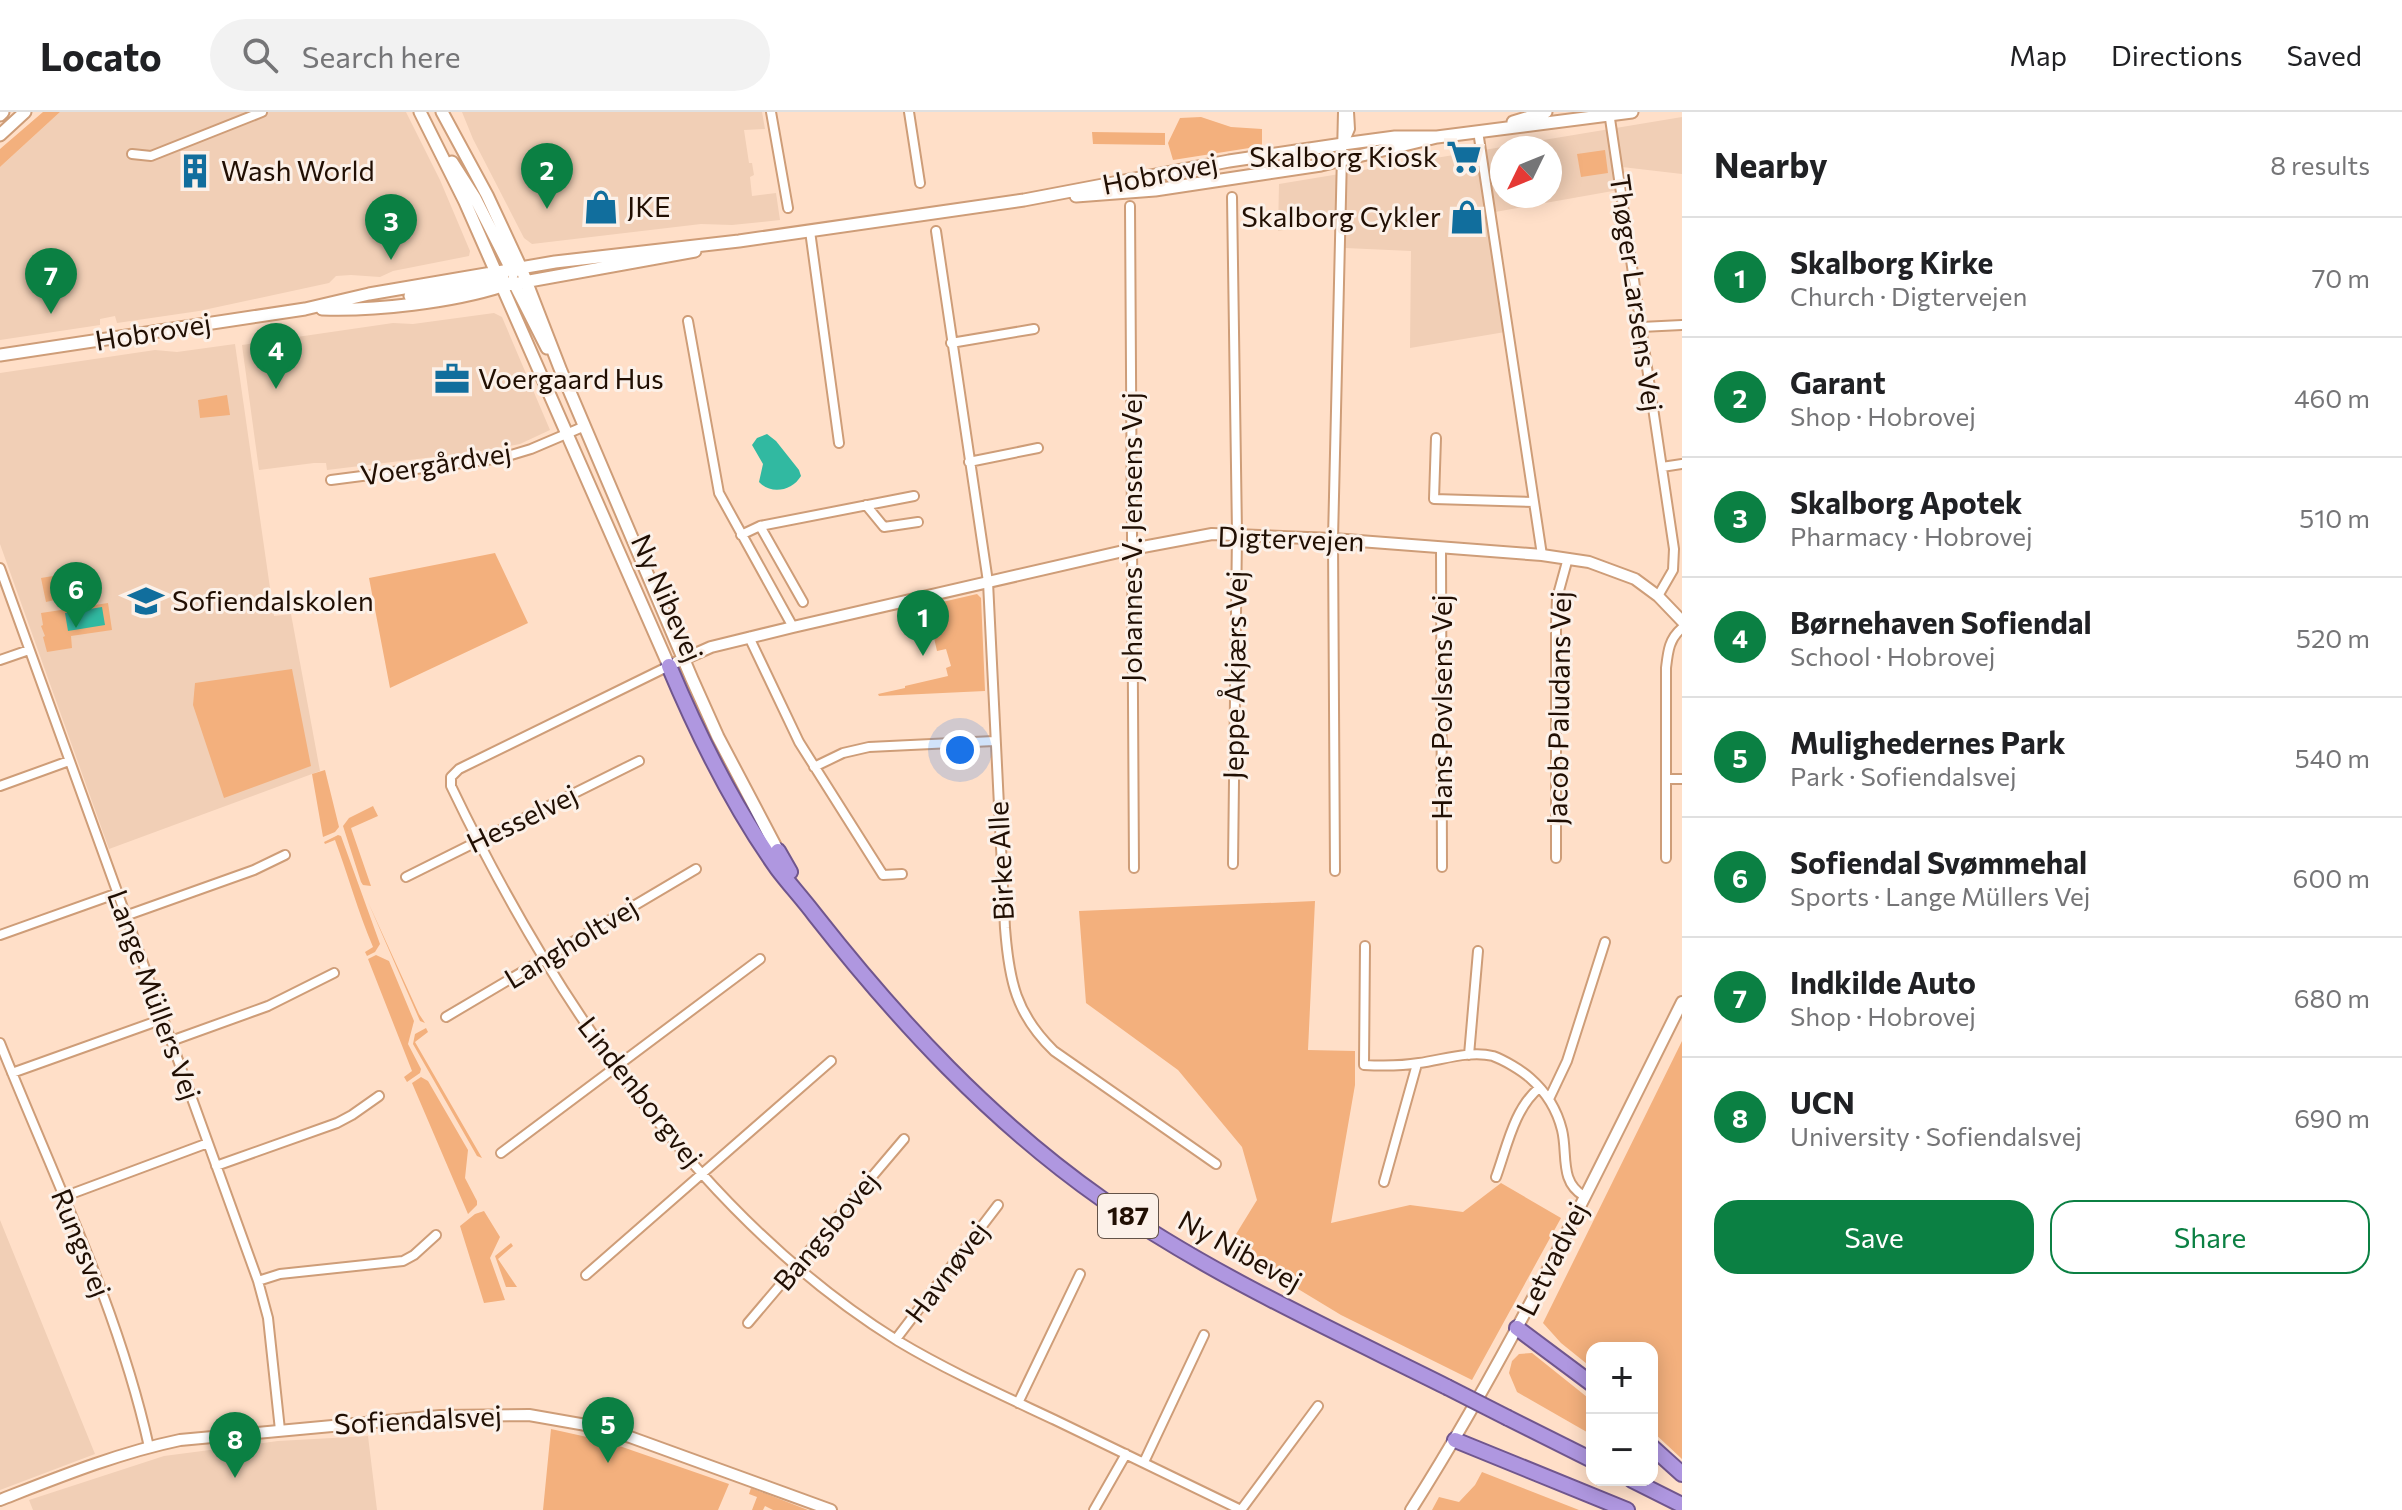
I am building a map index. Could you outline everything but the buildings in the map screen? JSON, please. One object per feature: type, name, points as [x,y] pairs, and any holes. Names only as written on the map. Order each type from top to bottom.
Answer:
[{"type":"highway","name":"Ny Nibevej","points":[[669,666],[708,750],[778,870],[861,974],[918,1038],[1020,1138],[1103,1200],[1182,1250],[1277,1302],[1586,1457]]},
{"type":"highway","name":"Ny Nibevej","points":[[778,851],[814,914]]},
{"type":"highway","points":[[1517,1328],[1586,1380]]},
{"type":"highway","points":[[1455,1440],[1627,1510]]},
{"type":"highway","points":[[1658,1452],[1682,1474]]},
{"type":"highway","points":[[1644,1486],[1682,1505]]},
{"type":"main road","points":[[0,135],[25,112]]},
{"type":"main road","name":"187","points":[[420,112],[512,277]]},
{"type":"main road","points":[[434,112],[465,155]]},
{"type":"main road","name":"187","points":[[442,112],[465,155],[512,277]]},
{"type":"main road","name":"Hobrovej","points":[[1495,128],[1546,112]]},
{"type":"main road","name":"Hobrovej","points":[[1024,200],[1155,190],[1312,167],[1437,137],[1632,112]]},
{"type":"main road","name":"Hobrovej","points":[[305,309],[361,311],[481,293],[512,277],[615,254],[739,241],[1024,200],[1229,161],[1343,144],[1395,137],[1437,137]]},
{"type":"main road","name":"Hobrovej","points":[[0,355],[305,309],[369,294],[676,256],[739,241]]},
{"type":"main road","name":"Ny Nibevej","points":[[512,277],[561,371],[718,737],[778,851]]},
{"type":"main road","name":"Ny Nibevej","points":[[512,277],[567,434],[669,666]]},
{"type":"street","points":[[132,154],[151,156],[262,112]]},
{"type":"street","points":[[771,112],[788,208]]},
{"type":"street","points":[[909,112],[920,183]]},
{"type":"street","points":[[1335,871],[1333,539],[1343,112]]},
{"type":"street","points":[[1343,144],[1350,129],[1349,112]]},
{"type":"street","name":"Thøger Larsens Vej","points":[[1610,114],[1677,570],[1658,596]]},
{"type":"street","points":[[1478,131],[1542,555]]},
{"type":"street","name":"Jeppe Åkjærs Vej","points":[[1232,197],[1237,533],[1233,864]]},
{"type":"street","name":"Johannes V. Jensens Vej","points":[[1130,206],[1134,868]]},
{"type":"street","points":[[810,231],[839,443]]},
{"type":"street","name":"Birke Alle","points":[[936,231],[988,582],[994,741],[1009,975],[1024,1015],[1036,1034],[1054,1051],[1216,1164]]},
{"type":"street","points":[[688,321],[719,493],[793,627]]},
{"type":"street","points":[[1641,327],[1682,325]]},
{"type":"street","points":[[951,343],[1034,329]]},
{"type":"street","name":"Voergårdvej","points":[[331,480],[501,458],[585,426]]},
{"type":"street","points":[[1436,438],[1434,499],[1534,502]]},
{"type":"street","points":[[969,462],[1038,448]]},
{"type":"street","points":[[1662,467],[1682,464]]},
{"type":"street","points":[[741,535],[760,526],[914,496]]},
{"type":"street","points":[[866,505],[884,527],[918,522]]},
{"type":"street","points":[[760,526],[803,602]]},
{"type":"street","name":"Digtervejen","points":[[669,666],[711,647],[749,637],[1132,549],[1197,536],[1237,533],[1568,558],[1610,568],[1635,579],[1658,596],[1682,621]]},
{"type":"street","name":"Hans Povlsens Vej","points":[[1441,548],[1442,867]]},
{"type":"street","name":"Jacob Paludans Vej","points":[[1556,858],[1556,611],[1568,558]]},
{"type":"street","name":"Lange Müllers Vej","points":[[0,568],[258,1281],[268,1318],[280,1430]]},
{"type":"street","points":[[1666,858],[1666,668],[1669,645],[1682,628]]},
{"type":"street","points":[[749,637],[814,767],[883,875],[902,874]]},
{"type":"street","points":[[0,660],[29,650]]},
{"type":"street","name":"Lindenborgvej","points":[[669,666],[459,769],[451,777],[451,786],[477,840],[543,960],[616,1067],[704,1174],[796,1266],[834,1297],[896,1339],[1018,1403],[1241,1510]]},
{"type":"street","points":[[814,767],[843,753],[869,747],[994,741]]},
{"type":"street","points":[[0,786],[69,761]]},
{"type":"street","name":"Hesselvej","points":[[406,877],[639,761]]},
{"type":"street","points":[[1667,779],[1682,779]]},
{"type":"street","points":[[125,916],[254,870],[285,855]]},
{"type":"street","name":"Langholtvej","points":[[446,1017],[696,869]]},
{"type":"street","points":[[0,935],[118,893]]},
{"type":"street","points":[[1549,1099],[1567,1061],[1605,942]]},
{"type":"street","points":[[1365,946],[1364,1065],[1417,1064],[1469,1055],[1492,1056],[1528,1076],[1549,1099],[1558,1116],[1563,1133],[1567,1177],[1584,1196]]},
{"type":"street","points":[[1469,1055],[1478,951]]},
{"type":"street","points":[[501,1153],[760,959]]},
{"type":"street","points":[[171,1041],[268,1006],[334,973]]},
{"type":"street","name":"Letvadvej","points":[[1411,1510],[1455,1440],[1517,1328],[1682,1002]]},
{"type":"street","points":[[12,1073],[163,1019]]},
{"type":"street","name":"Rungsvej","points":[[0,1043],[119,1336],[136,1388],[149,1447]]},
{"type":"street","points":[[586,1275],[831,1061]]},
{"type":"street","points":[[1384,1182],[1417,1064]]},
{"type":"street","points":[[1496,1177],[1518,1117],[1539,1088]]},
{"type":"street","points":[[216,1166],[337,1123],[379,1096]]},
{"type":"street","name":"Bangsbovej","points":[[748,1323],[904,1139]]},
{"type":"street","points":[[63,1197],[208,1143]]},
{"type":"street","name":"Havnøvej","points":[[896,1339],[998,1205]]},
{"type":"street","points":[[258,1281],[280,1274],[403,1261],[436,1235]]},
{"type":"street","points":[[1018,1403],[1080,1274]]},
{"type":"street","points":[[1144,1462],[1204,1335]]},
{"type":"street","points":[[1241,1510],[1318,1406]]},
{"type":"street","name":"Sofiendalsvej","points":[[0,1500],[149,1447],[195,1438],[490,1414],[560,1420],[630,1437],[831,1510]]},
{"type":"street","points":[[1094,1510],[1126,1454]]},
{"type":"shaded area","points":[[43,112],[60,112],[0,167],[0,149]]},
{"type":"shaded area","points":[[60,112],[406,112],[440,180],[470,251],[469,256],[393,271],[380,277],[336,276],[329,283],[199,311],[117,323],[115,316],[100,319],[100,325],[0,340],[0,167]]},
{"type":"shaded area","points":[[462,112],[762,112],[765,129],[744,130],[754,175],[750,177],[752,196],[776,193],[780,220],[732,225],[701,224],[532,244],[524,238]]},
{"type":"shaded area","points":[[1201,117],[1231,127],[1262,129],[1262,146],[1173,160],[1168,143],[1180,118]]},
{"type":"shaded area","points":[[1682,117],[1682,174],[1622,167],[1624,189],[1562,200],[1562,137]]},
{"type":"shaded area","points":[[1092,132],[1165,133],[1165,145],[1093,144]]},
{"type":"shaded area","points":[[1490,149],[1490,208],[1517,208],[1495,212],[1511,331],[1410,348],[1411,251],[1345,248],[1346,219],[1278,231],[1279,184]]},
{"type":"shaded area","points":[[1605,150],[1608,173],[1581,177],[1577,154]]},
{"type":"shaded area","points":[[494,313],[502,317],[550,430],[520,444],[475,452],[327,470],[326,463],[314,463],[259,470],[242,345],[393,323],[413,324]]},
{"type":"shaded area","name":"Sofiendalskolen","points":[[235,344],[274,616],[291,614],[320,771],[109,849],[0,544],[0,373],[155,350],[177,352]]},
{"type":"shaded area","points":[[227,395],[230,415],[200,418],[198,400]]},
{"type":"shaded area","points":[[495,553],[528,623],[390,688],[369,578]]},
{"type":"shaded area","points":[[53,576],[59,599],[46,602],[41,578]]},
{"type":"shaded area","points":[[977,594],[981,598],[985,691],[879,696],[948,676],[946,668],[951,666],[946,649],[937,651],[932,629],[939,626],[936,606]]},
{"type":"shaded area","points":[[108,603],[112,630],[71,636],[72,648],[47,652],[41,613]]},
{"type":"shaded area","points":[[292,669],[311,766],[224,798],[193,705],[195,683]]},
{"type":"shaded area","points":[[325,770],[339,827],[323,837],[312,774]]},
{"type":"shaded area","points":[[373,806],[378,816],[351,828],[371,886],[361,882],[343,826],[349,818]]},
{"type":"shaded area","points":[[341,836],[380,944],[375,952],[367,956],[365,952],[373,947],[335,840],[324,842]]},
{"type":"shaded area","points":[[1315,901],[1308,1050],[1355,1051],[1355,1085],[1331,1223],[1410,1205],[1463,1212],[1501,1183],[1561,1218],[1472,1380],[1341,1315],[1270,1272],[1233,1239],[1257,1200],[1242,1147],[1178,1070],[1086,1003],[1079,911]]},
{"type":"shaded area","points":[[368,902],[419,1014],[425,1023],[420,1021]]},
{"type":"shaded area","points":[[376,955],[389,961],[414,1021],[408,1044],[421,1069],[407,1082],[404,1077],[412,1071],[368,959]]},
{"type":"shaded area","points":[[426,1028],[428,1032],[415,1042],[482,1158],[477,1156],[413,1044],[415,1034]]},
{"type":"shaded area","points":[[1682,1041],[1682,1459],[1658,1437],[1658,1342],[1586,1342],[1586,1363],[1543,1323]]},
{"type":"shaded area","points":[[421,1077],[428,1081],[468,1150],[465,1178],[477,1205],[468,1214],[412,1083]]},
{"type":"shaded area","points":[[484,1211],[500,1237],[490,1258],[505,1300],[484,1303],[460,1226]]},
{"type":"shaded area","points":[[0,1220],[95,1454],[0,1490]]},
{"type":"shaded area","points":[[511,1243],[513,1246],[498,1259],[517,1287],[506,1287],[495,1256]]},
{"type":"shaded area","points":[[1532,1353],[1586,1396],[1586,1432],[1517,1392],[1509,1373],[1512,1361],[1519,1354]]},
{"type":"shaded area","points":[[551,1429],[605,1441],[729,1484],[718,1510],[543,1510]]},
{"type":"shaded area","points":[[368,1436],[377,1510],[33,1510],[29,1500],[164,1456],[278,1441]]},
{"type":"shaded area","points":[[1482,1472],[1579,1510],[1432,1510],[1439,1497],[1459,1502]]},
{"type":"shaded area","points":[[751,1488],[808,1510],[773,1510],[765,1506],[763,1510],[752,1510],[757,1497],[749,1494]]},
{"type":"water","points":[[767,434],[776,441],[801,476],[781,490],[769,489],[759,482],[763,464],[752,445],[757,438]]},
{"type":"water","points":[[102,607],[105,625],[68,631],[65,613]]},
{"type":"place","name":"Skalborg Kiosk","points":[[1464,157]]},
{"type":"place","name":"Wash World","points":[[195,171]]},
{"type":"place","name":"JKE","points":[[601,207]]},
{"type":"place","name":"Garant","points":[[547,209]]},
{"type":"place","name":"Skalborg Cykler","points":[[1467,217]]},
{"type":"place","name":"Skalborg Apotek","points":[[391,260]]},
{"type":"place","name":"Indkilde Auto","points":[[51,314]]},
{"type":"place","name":"Voergaard Hus","points":[[452,379]]},
{"type":"place","name":"Børnehaven Sofiendal","points":[[276,389]]},
{"type":"place","name":"Sofiendalskolen","points":[[146,601]]},
{"type":"place","name":"Sofiendal Svømmehal","points":[[76,628]]},
{"type":"place","name":"Skalborg Kirke","points":[[923,656]]},
{"type":"place","name":"Mulighedernes Park","points":[[608,1463]]},
{"type":"place","name":"UCN","points":[[235,1478]]}]
